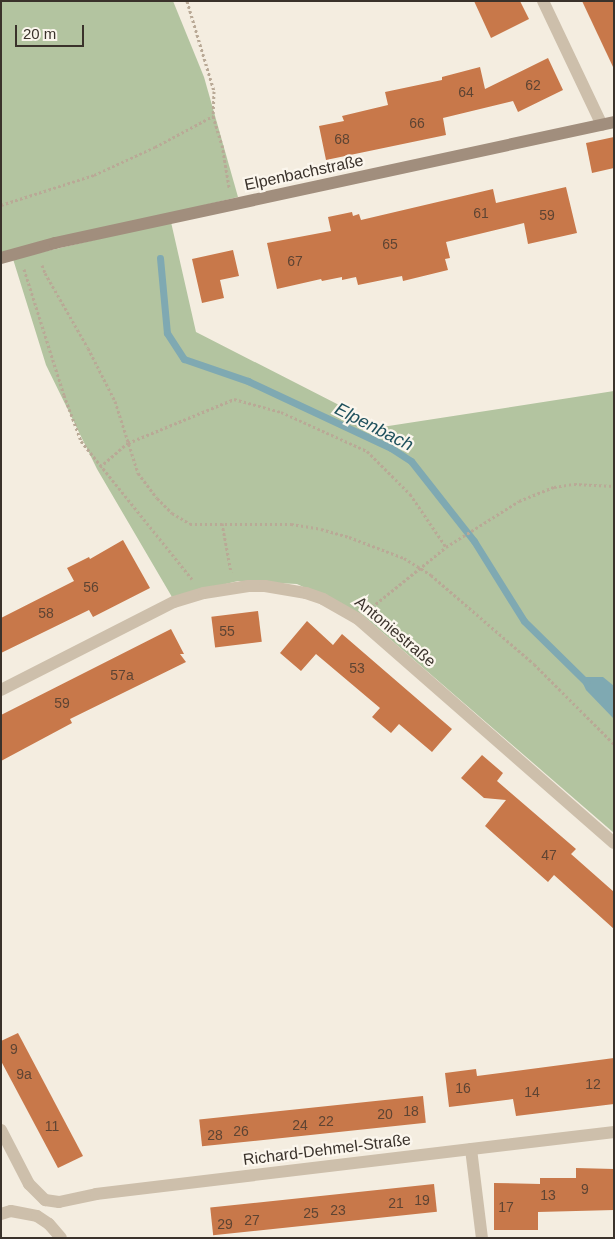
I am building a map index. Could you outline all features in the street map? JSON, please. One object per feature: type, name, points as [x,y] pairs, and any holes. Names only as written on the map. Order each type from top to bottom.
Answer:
[{"type":"street","points":[[542,1],[608,123]]},
{"type":"street","name":"Elpenbachstraße","points":[[1,258],[37,248],[608,123]]},
{"type":"street","name":"Antoniestraße","points":[[1,690],[174,602],[204,593],[234,588],[265,586],[306,593],[322,599],[358,619],[614,843]]},
{"type":"street","name":"Richard-Dehmel-Straße","points":[[1,1130],[29,1184],[45,1200],[59,1202],[96,1194],[614,1132]]},
{"type":"street","points":[[472,1149],[482,1238]]},
{"type":"street","points":[[1,1214],[17,1211],[37,1216],[49,1224],[61,1238]]},
{"type":"path","points":[[187,1],[214,91],[213,116],[222,145],[231,205]]},
{"type":"path","points":[[1,205],[94,175],[155,147],[213,116]]},
{"type":"path","points":[[37,248],[44,273],[88,348],[115,401],[138,473],[157,498],[172,513],[190,524],[291,524],[321,529],[349,537],[404,558],[420,568],[534,664],[614,744]]},
{"type":"path","points":[[19,253],[67,404],[81,441],[100,467],[204,593]]},
{"type":"path","points":[[100,467],[128,443],[234,399],[281,412],[368,451],[410,494],[446,547]]},
{"type":"path","points":[[358,619],[446,547],[519,501],[554,487],[574,484],[614,486]]},
{"type":"path","points":[[222,523],[234,588]]},
{"type":"green space","points":[[1,1],[173,1],[204,77],[238,197],[1,254]]},
{"type":"green space","points":[[171,222],[196,332],[382,427],[614,391],[614,833],[361,614],[297,584],[238,581],[172,597],[97,469],[46,365],[13,259]]},
{"type":"water","points":[[580,677],[603,677],[614,686],[614,719],[586,690]]},
{"type":"building","points":[[474,1],[520,1],[529,19],[491,38]]},
{"type":"building","points":[[582,1],[614,1],[614,69]]},
{"type":"building","points":[[548,58],[563,90],[518,112],[513,101],[443,118],[446,135],[326,160],[319,126],[344,121],[342,116],[388,105],[385,92],[442,80],[442,77],[480,67],[485,89]]},
{"type":"building","points":[[614,137],[614,168],[592,173],[586,143]]},
{"type":"building","points":[[566,187],[577,233],[528,244],[524,223],[446,242],[450,258],[445,259],[448,270],[403,281],[402,276],[358,285],[356,277],[342,280],[342,277],[322,281],[321,279],[277,289],[267,243],[331,231],[328,217],[352,212],[353,216],[359,214],[361,220],[493,189],[496,203]]},
{"type":"building","points":[[233,250],[239,276],[220,280],[224,298],[202,303],[192,259]]},
{"type":"building","points":[[123,540],[150,588],[93,617],[89,610],[1,653],[1,618],[74,581],[67,568],[89,557],[90,559]]},
{"type":"building","points":[[258,611],[262,642],[215,647],[211,617]]},
{"type":"building","points":[[307,621],[333,645],[342,634],[452,729],[432,752],[399,724],[391,733],[372,717],[380,708],[316,654],[301,671],[280,653]]},
{"type":"building","points":[[171,629],[184,654],[180,654],[186,662],[70,719],[72,723],[1,761],[1,715]]},
{"type":"building","points":[[482,755],[503,773],[497,781],[576,849],[571,854],[614,892],[614,929],[554,875],[548,882],[485,826],[506,800],[484,798],[461,778]]},
{"type":"building","points":[[18,1033],[83,1156],[58,1168],[1,1061],[1,1041]]},
{"type":"building","points":[[614,1058],[614,1104],[516,1116],[513,1099],[449,1107],[445,1073],[476,1069],[477,1076]]},
{"type":"building","points":[[423,1096],[426,1123],[202,1146],[199,1120]]},
{"type":"building","points":[[576,1168],[614,1169],[614,1210],[538,1212],[538,1230],[494,1230],[494,1183],[540,1184],[540,1178],[576,1178]]},
{"type":"building","points":[[434,1184],[437,1212],[213,1235],[210,1208]]},
{"type":"waterway","name":"Elpenbach","points":[[160,258],[167,333],[184,359],[248,381],[391,448],[411,461],[474,541],[524,621],[586,682]]}]
